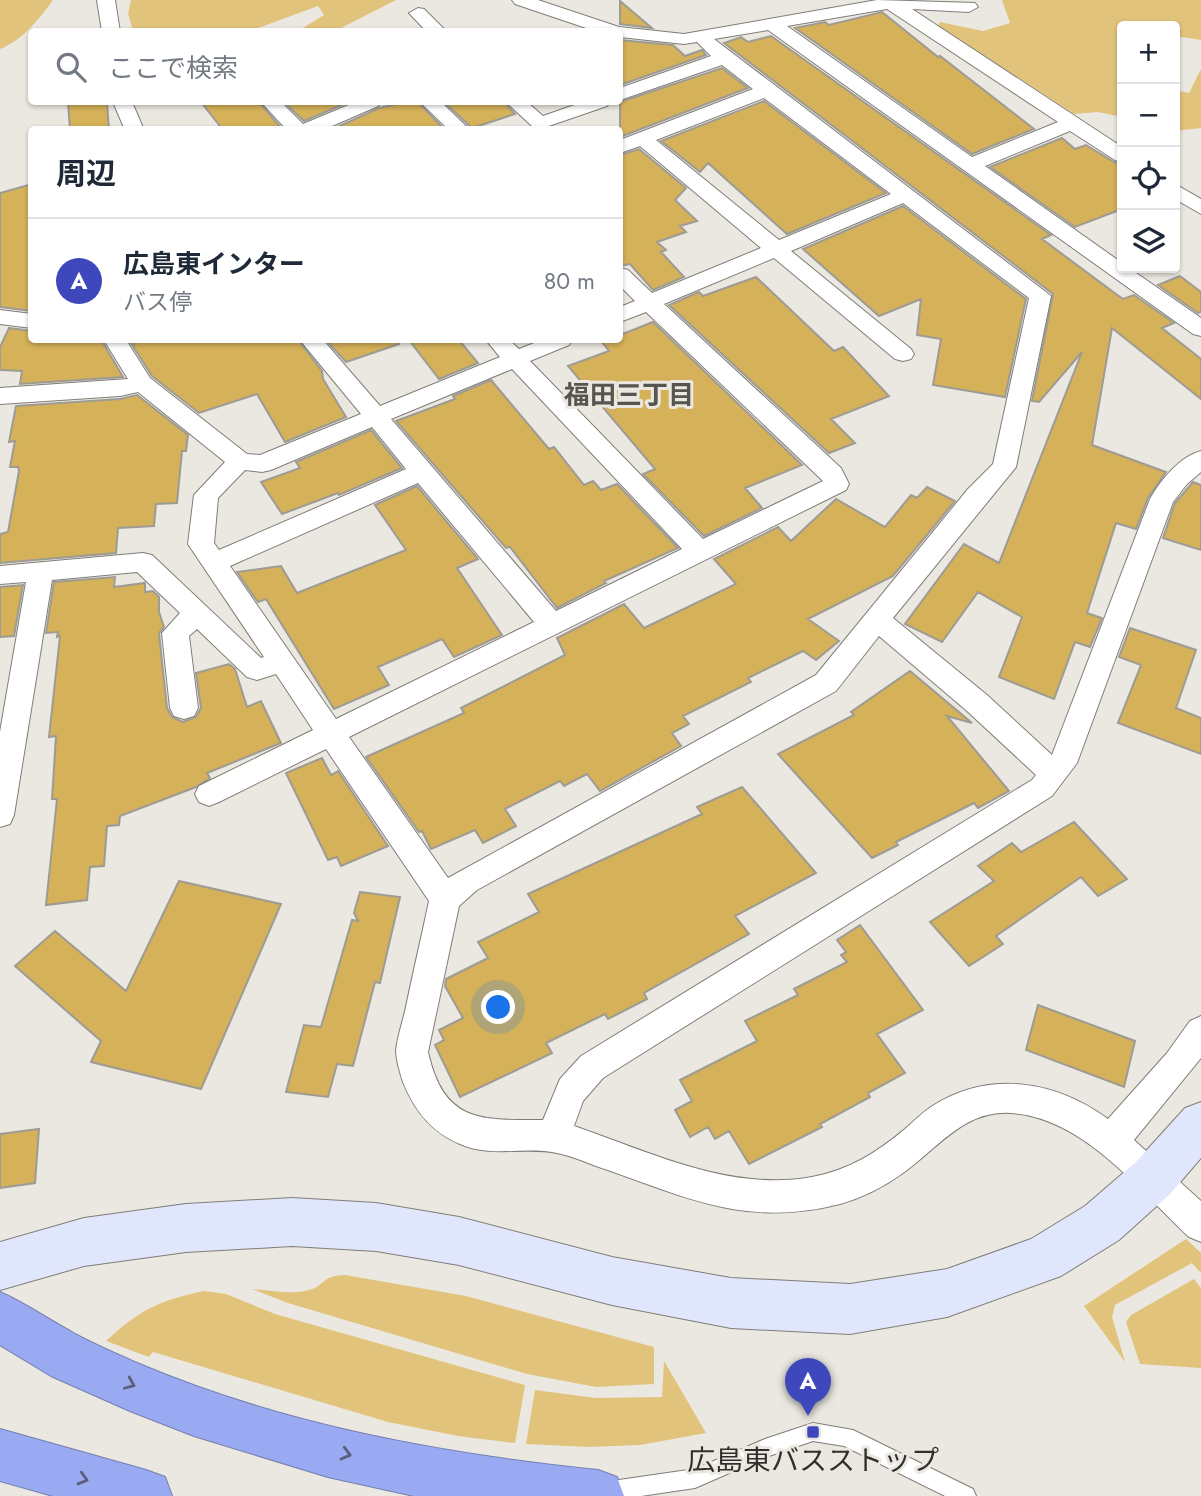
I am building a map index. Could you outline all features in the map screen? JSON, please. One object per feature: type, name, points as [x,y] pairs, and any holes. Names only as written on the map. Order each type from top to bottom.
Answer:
[{"type":"highway","points":[[0,1317],[67,1357],[148,1392],[251,1428],[359,1457],[474,1481],[592,1496]]},
{"type":"highway","points":[[10,1458],[146,1496]]},
{"type":"street","points":[[106,0],[110,28]]},
{"type":"street","points":[[521,0],[606,28]]},
{"type":"street","points":[[623,33],[684,39],[890,3],[969,7]]},
{"type":"street","points":[[890,3],[1117,153]]},
{"type":"street","points":[[418,13],[434,28]]},
{"type":"street","points":[[770,23],[1201,329]]},
{"type":"street","points":[[703,36],[708,45],[724,58],[1040,296],[1004,467],[977,495],[826,683],[466,881],[445,898],[412,1052],[418,1079],[431,1104],[450,1121],[469,1132],[497,1136],[555,1136],[710,1189],[745,1196],[810,1194],[853,1182],[893,1160],[946,1116],[976,1103],[1007,1097],[1042,1102],[1077,1116],[1111,1140],[1201,1225]]},
{"type":"street","points":[[623,93],[724,58]]},
{"type":"street","points":[[623,146],[767,90]]},
{"type":"street","points":[[124,105],[133,126]]},
{"type":"street","points":[[274,105],[294,126]]},
{"type":"street","points":[[314,126],[364,105]]},
{"type":"street","points":[[433,105],[457,126]]},
{"type":"street","points":[[519,105],[540,123],[591,105]]},
{"type":"street","points":[[970,165],[1072,122]]},
{"type":"street","points":[[642,138],[903,354]]},
{"type":"street","points":[[1180,193],[1201,208]]},
{"type":"street","points":[[623,314],[905,195]]},
{"type":"street","points":[[209,794],[836,484],[832,474],[623,278]]},
{"type":"street","points":[[0,317],[28,320]]},
{"type":"street","points":[[117,343],[142,383],[240,461],[262,464],[554,343]]},
{"type":"street","points":[[314,343],[552,625]]},
{"type":"street","points":[[500,343],[700,552]]},
{"type":"street","points":[[0,396],[121,388],[142,383]]},
{"type":"street","points":[[555,1136],[562,1108],[572,1085],[592,1067],[1042,788],[1062,763],[1162,499],[1178,478],[1201,459]]},
{"type":"street","points":[[240,461],[206,495],[201,544],[445,898]]},
{"type":"street","points":[[213,563],[423,471]]},
{"type":"street","points":[[0,575],[143,562],[257,670],[281,661]]},
{"type":"street","points":[[0,815],[2,786],[40,571]]},
{"type":"street","points":[[184,708],[175,633],[197,613]]},
{"type":"street","points":[[876,620],[977,703],[1053,774]]},
{"type":"street","points":[[1111,1140],[1178,1064],[1201,1031]]},
{"type":"street","points":[[0,1266],[84,1242],[186,1228],[292,1222],[376,1227],[459,1241],[612,1281],[731,1303],[850,1309],[947,1293],[1044,1259],[1102,1223],[1153,1178],[1201,1124]]},
{"type":"lane","points":[[592,1496],[695,1478],[765,1448],[813,1432],[846,1437],[966,1496]]},
{"type":"shaded area","points":[[0,0],[53,0],[23,35],[0,49]]},
{"type":"shaded area","points":[[131,0],[396,0],[341,28],[303,28],[324,15],[318,6],[258,28],[132,28],[128,14]]},
{"type":"shaded area","points":[[1002,0],[1201,0],[1201,40],[1180,38],[1180,21],[1117,21],[1117,116],[1098,112],[1074,114],[938,26],[940,22],[983,31],[1010,23]]},
{"type":"shaded area","points":[[1201,69],[1201,128],[1180,130],[1180,91],[1189,93]]},
{"type":"shaded area","points":[[1186,1239],[1201,1253],[1201,1273],[1192,1263],[1115,1305],[1112,1317],[1125,1362],[1084,1306]]},
{"type":"shaded area","points":[[345,1275],[466,1296],[654,1347],[654,1384],[596,1387],[527,1374],[288,1303],[252,1289],[302,1291],[315,1288],[331,1277]]},
{"type":"shaded area","points":[[1194,1279],[1201,1288],[1201,1368],[1140,1364],[1126,1322],[1131,1315]]},
{"type":"shaded area","points":[[204,1291],[226,1294],[275,1314],[525,1385],[515,1443],[458,1436],[388,1422],[153,1352],[149,1357],[106,1341],[151,1308]]},
{"type":"shaded area","points":[[664,1361],[706,1433],[640,1445],[588,1447],[526,1444],[535,1390],[596,1398],[662,1397]]},
{"type":"building","points":[[620,1],[652,28],[620,24]]},
{"type":"building","points":[[882,12],[1034,129],[972,154],[795,28],[825,22],[829,25]]},
{"type":"building","points":[[771,36],[1051,235],[1042,239],[1123,299],[1134,295],[1174,323],[1162,328],[1201,359],[1201,399],[1112,328],[1092,445],[1166,472],[1148,498],[1136,529],[1116,523],[1087,613],[1102,618],[1090,647],[1075,642],[1054,699],[999,677],[1022,617],[978,592],[942,642],[905,624],[964,544],[999,563],[1082,352],[1039,402],[1032,401],[1053,294],[724,43],[741,37],[748,42]]},
{"type":"building","points":[[623,40],[673,45],[685,56],[702,50],[706,55],[623,84]]},
{"type":"building","points":[[722,68],[748,88],[623,136],[620,105],[623,105],[623,101]]},
{"type":"building","points":[[764,101],[886,193],[787,234],[708,163],[700,172],[661,141]]},
{"type":"building","points":[[68,105],[107,105],[109,126],[70,126]]},
{"type":"building","points":[[203,105],[262,105],[280,126],[220,126]]},
{"type":"building","points":[[287,105],[342,105],[304,121]]},
{"type":"building","points":[[421,105],[441,126],[340,126],[379,108]]},
{"type":"building","points":[[447,105],[507,105],[515,114],[478,126],[470,126]]},
{"type":"building","points":[[1062,138],[1075,149],[1086,145],[1117,163],[1117,211],[1075,227],[990,167]]},
{"type":"building","points":[[639,149],[686,188],[675,200],[697,221],[680,226],[686,232],[657,242],[666,250],[661,252],[684,277],[653,290],[630,264],[623,265],[623,154]]},
{"type":"building","points":[[28,185],[28,310],[0,307],[0,193]]},
{"type":"building","points":[[903,206],[1026,299],[1005,397],[933,385],[941,339],[917,335],[921,299],[879,316],[803,249]]},
{"type":"building","points":[[1180,276],[1201,292],[1201,312],[1198,313],[1158,285]]},
{"type":"building","points":[[756,277],[834,351],[843,347],[889,396],[831,419],[855,443],[829,453],[669,305],[699,292],[703,296]]},
{"type":"building","points":[[653,322],[802,465],[745,488],[762,508],[704,536],[643,474],[655,469],[568,366],[609,351],[603,343],[623,343],[623,334]]},
{"type":"building","points":[[9,328],[28,330],[28,343],[103,343],[123,377],[20,384],[22,371],[0,370],[0,347]]},
{"type":"building","points":[[131,343],[300,343],[322,371],[323,379],[346,417],[285,442],[257,394],[199,413],[152,376]]},
{"type":"building","points":[[329,343],[399,343],[399,344],[346,362]]},
{"type":"building","points":[[411,343],[461,343],[478,363],[439,379]]},
{"type":"building","points":[[491,380],[549,449],[554,447],[584,485],[593,481],[601,490],[617,484],[678,548],[604,581],[606,583],[557,608],[510,547],[506,548],[396,421],[455,399],[453,396]]},
{"type":"building","points":[[137,395],[188,435],[186,451],[182,451],[177,503],[156,504],[154,526],[118,528],[116,553],[0,563],[0,534],[8,532],[19,471],[18,467],[10,467],[15,441],[9,442],[16,406],[120,399]]},
{"type":"building","points":[[371,430],[402,468],[339,495],[338,493],[282,514],[261,482],[300,468],[296,462]]},
{"type":"building","points":[[1193,482],[1201,485],[1201,550],[1163,538],[1175,503]]},
{"type":"building","points":[[417,486],[478,559],[457,568],[502,635],[454,657],[442,639],[378,667],[389,685],[334,709],[266,599],[258,602],[237,572],[281,566],[297,593],[406,550],[375,505]]},
{"type":"building","points":[[927,487],[955,501],[893,576],[808,619],[839,641],[816,660],[803,651],[748,678],[751,682],[683,716],[689,724],[672,733],[681,746],[600,791],[587,774],[564,786],[560,781],[505,809],[516,826],[483,843],[475,830],[431,849],[422,831],[419,832],[366,757],[464,713],[461,708],[565,655],[557,638],[624,604],[644,628],[736,584],[714,559],[778,527],[791,541],[836,499],[885,527],[911,495],[917,498]]},
{"type":"building","points":[[115,577],[114,587],[145,583],[145,592],[153,591],[159,597],[159,612],[164,627],[159,633],[167,708],[172,717],[183,722],[196,717],[201,708],[196,673],[229,664],[235,669],[247,707],[261,701],[281,743],[207,773],[210,778],[196,787],[120,816],[119,825],[107,826],[104,866],[90,867],[87,900],[46,905],[57,799],[52,799],[56,736],[49,737],[60,636],[57,637],[58,632],[46,633],[54,582]]},
{"type":"building","points":[[23,585],[14,636],[0,637],[0,587]]},
{"type":"building","points":[[1130,628],[1196,650],[1176,708],[1201,718],[1201,754],[1118,723],[1141,665],[1119,657]]},
{"type":"building","points":[[910,671],[972,723],[947,716],[1009,791],[978,808],[974,803],[896,842],[898,845],[872,858],[778,754],[854,715],[851,712]]},
{"type":"building","points":[[322,758],[331,775],[338,771],[388,846],[341,866],[337,857],[328,860],[286,773]]},
{"type":"building","points":[[742,787],[816,873],[735,916],[749,934],[644,993],[647,999],[608,1019],[605,1014],[546,1043],[552,1053],[460,1097],[435,1045],[444,1040],[439,1030],[463,1018],[445,986],[446,979],[488,958],[478,942],[539,912],[528,894],[702,814],[697,807]]},
{"type":"building","points":[[1074,822],[1127,879],[1098,896],[1081,877],[996,936],[1003,944],[969,966],[930,922],[994,881],[978,866],[1012,843],[1021,852]]},
{"type":"building","points":[[179,881],[281,904],[201,1089],[91,1062],[101,1041],[15,966],[55,931],[126,991]]},
{"type":"building","points":[[360,892],[400,897],[380,983],[375,982],[353,1066],[337,1064],[328,1097],[286,1092],[304,1025],[321,1027],[352,920],[358,921],[354,913]]},
{"type":"building","points":[[860,925],[923,1010],[877,1034],[905,1073],[868,1093],[870,1097],[820,1124],[822,1127],[749,1164],[729,1131],[715,1139],[708,1127],[690,1137],[675,1110],[692,1101],[680,1080],[757,1041],[745,1021],[798,995],[794,989],[847,962],[841,955],[846,952],[837,940]]},
{"type":"building","points":[[1038,1005],[1135,1041],[1124,1087],[1026,1050]]},
{"type":"building","points":[[39,1129],[35,1183],[0,1188],[0,1134]]},
{"type":"place","name":"広島東インター","points":[[808,1416]]},
{"type":"place","name":"広島東バスストップ","points":[[813,1432]]},
{"type":"district","name":"福田三丁目","points":[[629,395]]}]
